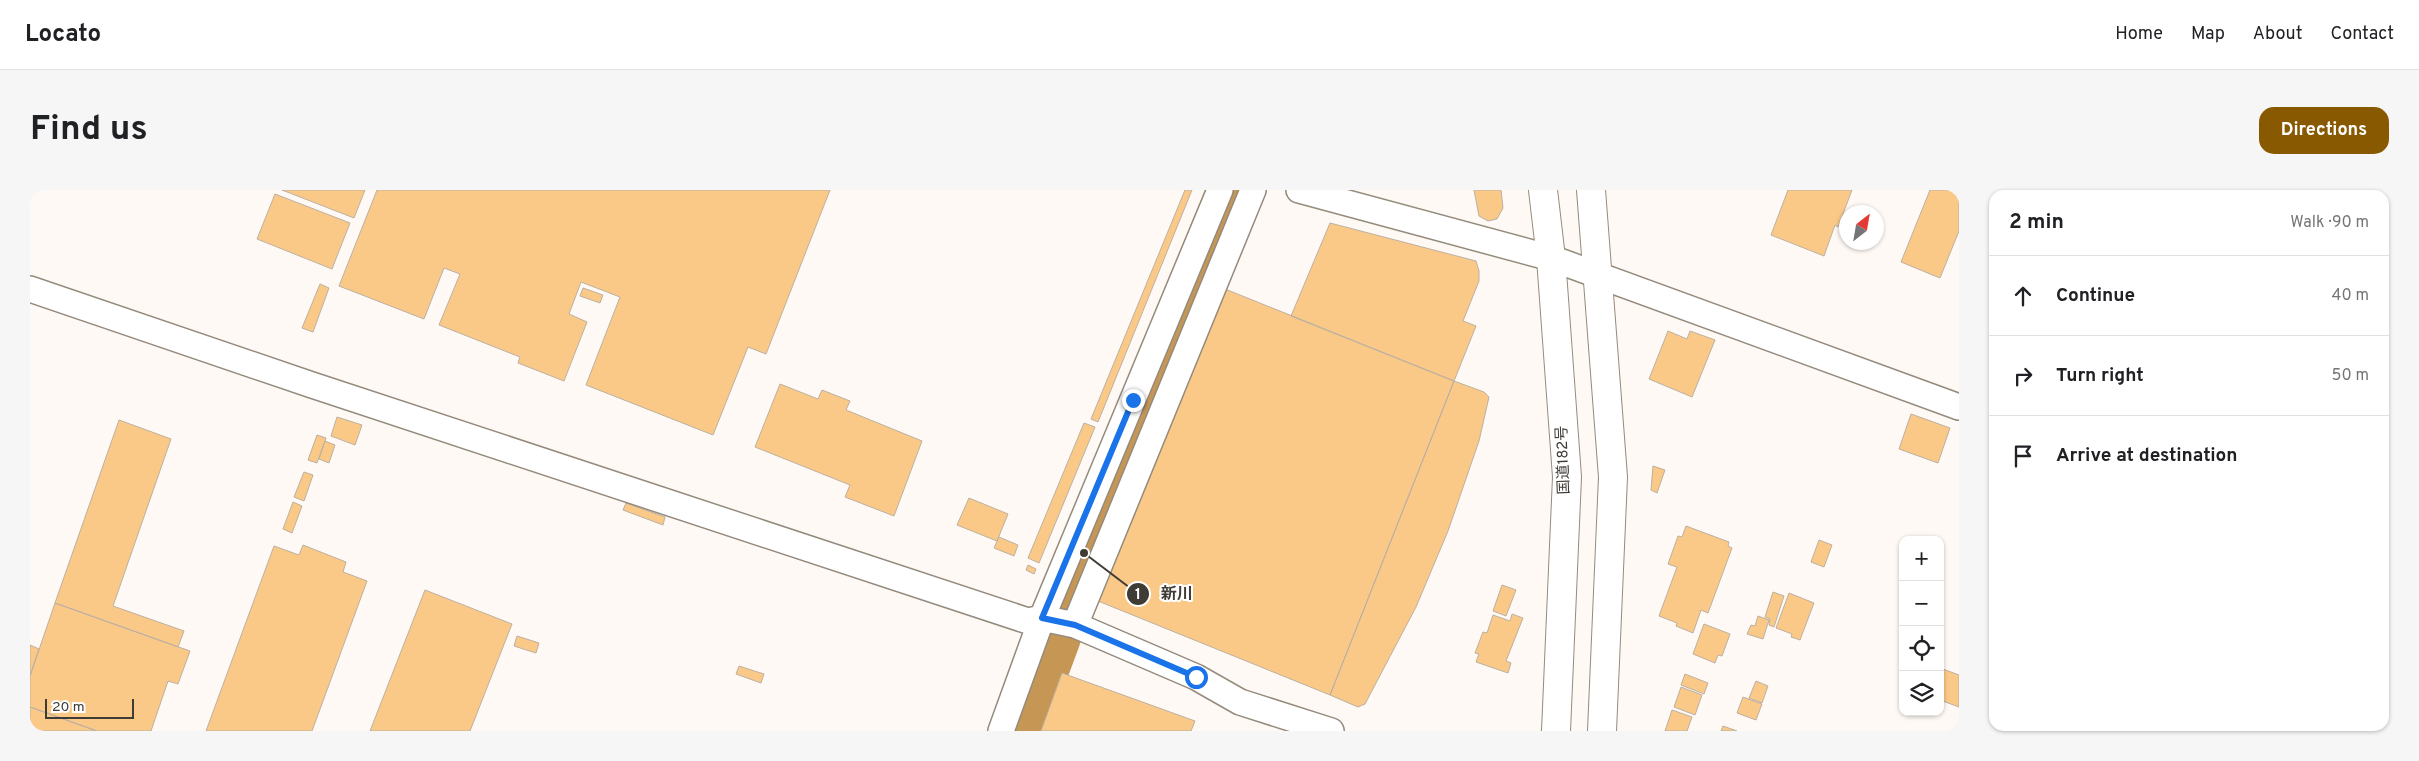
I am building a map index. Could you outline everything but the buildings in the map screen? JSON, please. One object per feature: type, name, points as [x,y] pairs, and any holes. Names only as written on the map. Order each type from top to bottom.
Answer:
[{"type":"highway","name":"国道182号","points":[[1543,190],[1551,258],[1566,478],[1556,731]]},
{"type":"highway","points":[[1591,190],[1613,477],[1602,731]]},
{"type":"street","points":[[1001,731],[1042,618],[1220,190]]},
{"type":"street","points":[[1075,625],[1252,190]]},
{"type":"street","points":[[1299,190],[1551,258],[1959,407]]},
{"type":"street","points":[[30,289],[312,385],[1028,621],[1042,618],[1075,625],[1196,677],[1240,702],[1331,731]]},
{"type":"waterway","points":[[1065,609],[1084,553],[1233,190]]},
{"type":"waterway","points":[[1020,731],[1055,637]]},
{"type":"place","name":"新川","points":[[1084,553]]},
{"type":"route","points":[[1133,400],[1042,618],[1075,625],[1196,677]]}]
